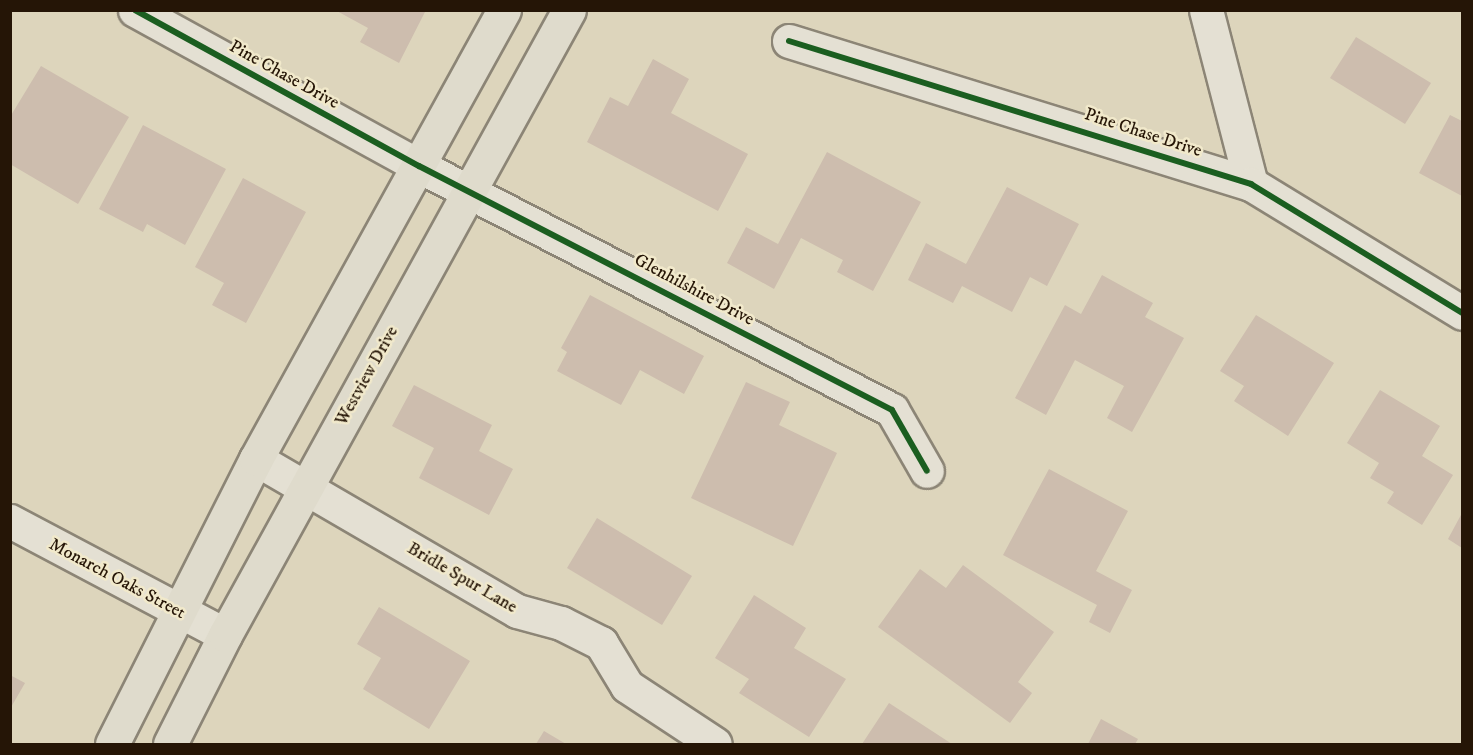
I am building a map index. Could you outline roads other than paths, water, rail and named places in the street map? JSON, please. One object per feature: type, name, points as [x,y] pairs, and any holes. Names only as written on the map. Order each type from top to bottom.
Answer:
[{"type":"main road","points":[[111,744],[181,614],[256,459],[504,10]]},
{"type":"main road","name":"Westview Drive","points":[[170,744],[225,634],[569,10]]},
{"type":"street","name":"Pine Chase Drive","points":[[135,10],[419,166]]},
{"type":"street","points":[[1206,10],[1251,184]]},
{"type":"street","name":"Pine Chase Drive","points":[[789,41],[1251,184],[1462,313]]},
{"type":"street","name":"Glenhilshire Drive","points":[[419,166],[892,410],[927,471]]},
{"type":"street","name":"Bridle Spur Lane","points":[[256,459],[517,611],[561,623],[601,643],[627,686],[715,744]]},
{"type":"street","name":"Monarch Oaks Street","points":[[10,521],[181,614],[225,634]]}]
